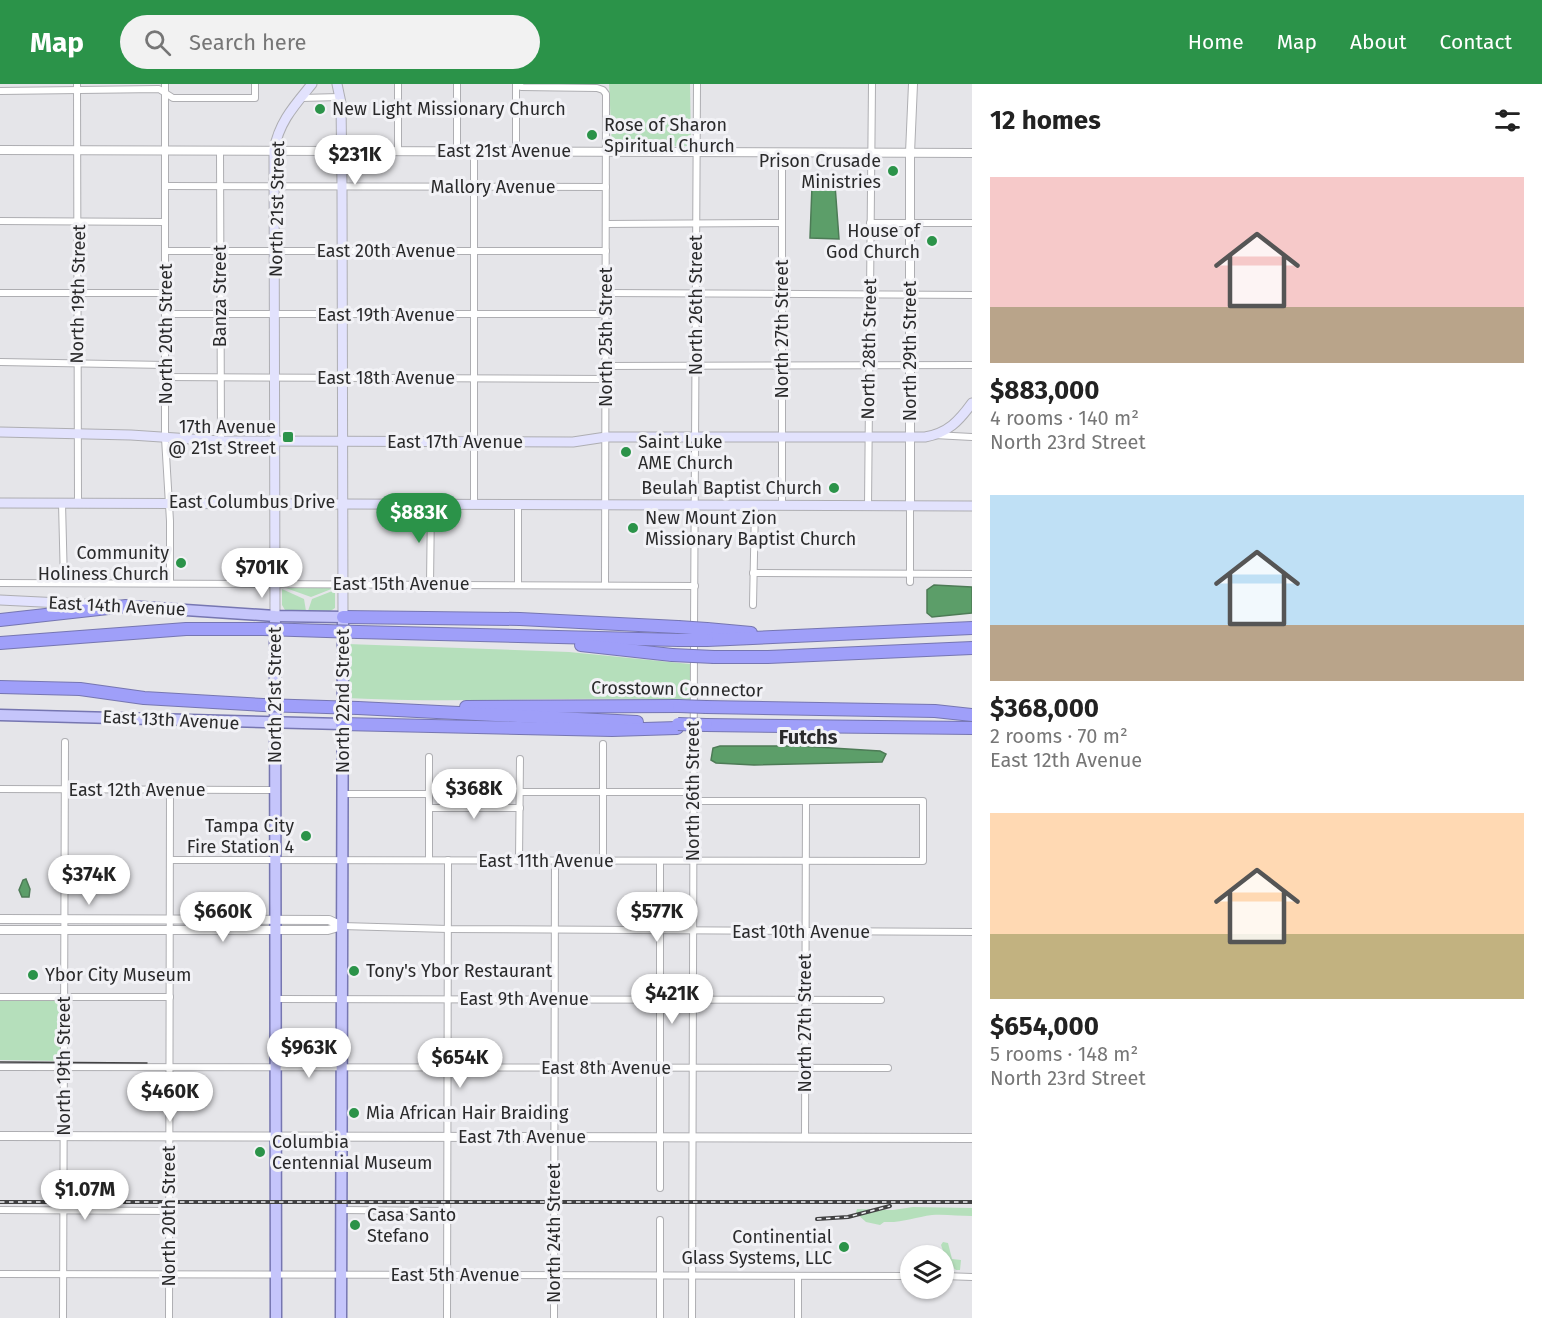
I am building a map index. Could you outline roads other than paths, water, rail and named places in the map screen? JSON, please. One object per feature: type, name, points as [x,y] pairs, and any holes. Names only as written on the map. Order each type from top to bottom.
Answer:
[{"type":"highway","points":[[0,620],[126,606]]},
{"type":"highway","points":[[343,616],[520,619],[678,627],[706,634],[791,638],[972,628]]},
{"type":"highway","points":[[0,643],[186,629],[263,629],[549,639],[680,640],[706,634]]},
{"type":"highway","name":"Crosstown Connector","points":[[549,639],[596,648],[672,656],[714,657],[778,657],[972,648]]},
{"type":"highway","points":[[0,687],[80,689],[144,698],[263,705],[358,708],[677,726],[972,728]]},
{"type":"highway","name":"Crosstown Connector","points":[[381,710],[517,705],[680,706],[957,712],[972,715]]},
{"type":"highway","points":[[342,724],[612,730],[677,726]]},
{"type":"main road","name":"North 21st Street","points":[[276,1318],[274,150],[281,124],[312,84]]},
{"type":"main road","name":"North 22nd Street","points":[[337,84],[340,97],[342,150],[341,1318]]},
{"type":"main road","points":[[934,435],[954,425],[972,403]]},
{"type":"main road","name":"East 17th Avenue","points":[[0,432],[78,433],[221,441],[474,442],[573,442],[606,437],[782,435],[910,437],[934,435]]},
{"type":"main road","name":"East Columbus Drive","points":[[0,503],[972,506]]},
{"type":"main road","name":"East 14th Avenue","points":[[0,600],[275,616],[343,616]]},
{"type":"main road","name":"East 13th Avenue","points":[[0,715],[342,724]]},
{"type":"main road","points":[[253,723],[268,732],[275,753]]},
{"type":"street","name":"North 20th Street","points":[[165,84],[165,438],[170,583]]},
{"type":"street","points":[[0,91],[78,86],[159,90],[172,98],[255,98],[255,84]]},
{"type":"street","points":[[398,84],[398,151]]},
{"type":"street","points":[[457,151],[458,84]]},
{"type":"street","points":[[518,84],[521,87],[572,86]]},
{"type":"street","points":[[516,151],[518,84]]},
{"type":"street","name":"North 26th Street","points":[[692,1318],[697,84]]},
{"type":"street","name":"North 28th Street","points":[[868,506],[872,84]]},
{"type":"street","name":"North 29th Street","points":[[910,582],[910,153],[913,84]]},
{"type":"street","name":"North 19th Street","points":[[78,86],[78,503]]},
{"type":"street","name":"North 25th Street","points":[[572,86],[603,90],[607,117],[605,152],[607,293],[605,585]]},
{"type":"street","points":[[301,98],[340,97]]},
{"type":"street","name":"East 21st Avenue","points":[[0,150],[972,153]]},
{"type":"street","name":"Banza Street","points":[[220,150],[221,441]]},
{"type":"street","points":[[474,151],[474,504]]},
{"type":"street","name":"North 27th Street","points":[[782,153],[782,506]]},
{"type":"street","name":"Mallory Avenue","points":[[165,186],[606,187]]},
{"type":"street","points":[[0,221],[165,222]]},
{"type":"street","points":[[606,224],[782,223]]},
{"type":"street","points":[[870,223],[972,223]]},
{"type":"street","name":"East 20th Avenue","points":[[166,251],[606,251]]},
{"type":"street","points":[[0,292],[166,293]]},
{"type":"street","points":[[607,293],[972,295]]},
{"type":"street","name":"East 19th Avenue","points":[[166,314],[606,314]]},
{"type":"street","points":[[0,362],[166,365]]},
{"type":"street","points":[[606,366],[972,365]]},
{"type":"street","name":"East 18th Avenue","points":[[166,377],[606,379]]},
{"type":"street","points":[[934,435],[972,437]]},
{"type":"street","points":[[63,503],[64,583]]},
{"type":"street","points":[[430,584],[431,504]]},
{"type":"street","points":[[518,504],[518,585]]},
{"type":"street","points":[[753,605],[755,506]]},
{"type":"street","points":[[753,573],[972,574]]},
{"type":"street","name":"East 15th Avenue","points":[[0,583],[694,586]]},
{"type":"street","name":"North 19th Street","points":[[63,1318],[65,742]]},
{"type":"street","points":[[603,744],[603,861]]},
{"type":"street","points":[[429,757],[429,860]]},
{"type":"street","points":[[519,861],[520,759]]},
{"type":"street","name":"East 12th Avenue","points":[[0,789],[275,790]]},
{"type":"street","name":"North 20th Street","points":[[169,1318],[170,790]]},
{"type":"street","points":[[520,792],[693,792]]},
{"type":"street","points":[[342,794],[429,794]]},
{"type":"street","points":[[693,801],[806,801]]},
{"type":"street","name":"North 27th Street","points":[[805,1137],[806,801]]},
{"type":"street","name":"East 11th Avenue","points":[[170,860],[923,861],[923,801],[806,801]]},
{"type":"street","points":[[429,808],[520,808]]},
{"type":"street","points":[[447,1318],[448,860]]},
{"type":"street","name":"North 24th Street","points":[[554,1318],[555,861]]},
{"type":"street","points":[[660,861],[660,1188]]},
{"type":"street","points":[[0,919],[170,919],[276,925]]},
{"type":"street","points":[[0,930],[170,930],[329,920],[342,926]]},
{"type":"street","name":"East 10th Avenue","points":[[342,926],[448,929],[972,932]]},
{"type":"street","points":[[0,997],[170,997]]},
{"type":"street","name":"East 9th Avenue","points":[[276,999],[881,1000]]},
{"type":"street","name":"East 8th Avenue","points":[[0,1067],[888,1068]]},
{"type":"street","name":"East 7th Avenue","points":[[0,1136],[972,1138]]},
{"type":"street","points":[[0,1210],[169,1211]]},
{"type":"street","points":[[341,1210],[448,1211]]},
{"type":"street","points":[[660,1220],[660,1318]]},
{"type":"street","name":"East 5th Avenue","points":[[0,1274],[900,1276]]},
{"type":"street","points":[[798,1276],[798,1318]]},
{"type":"street","points":[[954,1276],[972,1276]]},
{"type":"tram line","points":[[0,1062],[147,1063]]},
{"type":"railway","points":[[0,1202],[972,1202]]},
{"type":"railway","points":[[817,1219],[848,1217],[890,1206]]},
{"type":"place","name":"New Light Missionary Church","points":[[320,109]]},
{"type":"place","name":"Rose of Sharon Spiritual Church","points":[[592,135]]},
{"type":"place","name":"Prison Crusade Ministries","points":[[893,171]]},
{"type":"place","name":"House of God Church","points":[[932,241]]},
{"type":"place","name":"17th Avenue @ 21st Street","points":[[288,437]]},
{"type":"place","name":"Saint Luke AME Church","points":[[626,452]]},
{"type":"place","name":"Beulah Baptist Church","points":[[834,488]]},
{"type":"place","name":"New Mount Zion Missionary Baptist Church","points":[[633,528]]},
{"type":"place","name":"Community Holiness Church","points":[[181,563]]},
{"type":"place","name":"Tampa City Fire Station 4","points":[[306,836]]},
{"type":"place","name":"Tony's Ybor Restaurant","points":[[354,971]]},
{"type":"place","name":"Ybor City Museum","points":[[33,975]]},
{"type":"place","name":"Mia African Hair Braiding","points":[[354,1113]]},
{"type":"place","name":"Columbia Centennial Museum","points":[[260,1152]]},
{"type":"place","name":"Casa Santo Stefano","points":[[355,1225]]},
{"type":"place","name":"Continential Glass Systems, LLC","points":[[844,1247]]},
{"type":"district","name":"Futchs","points":[[808,737]]}]
